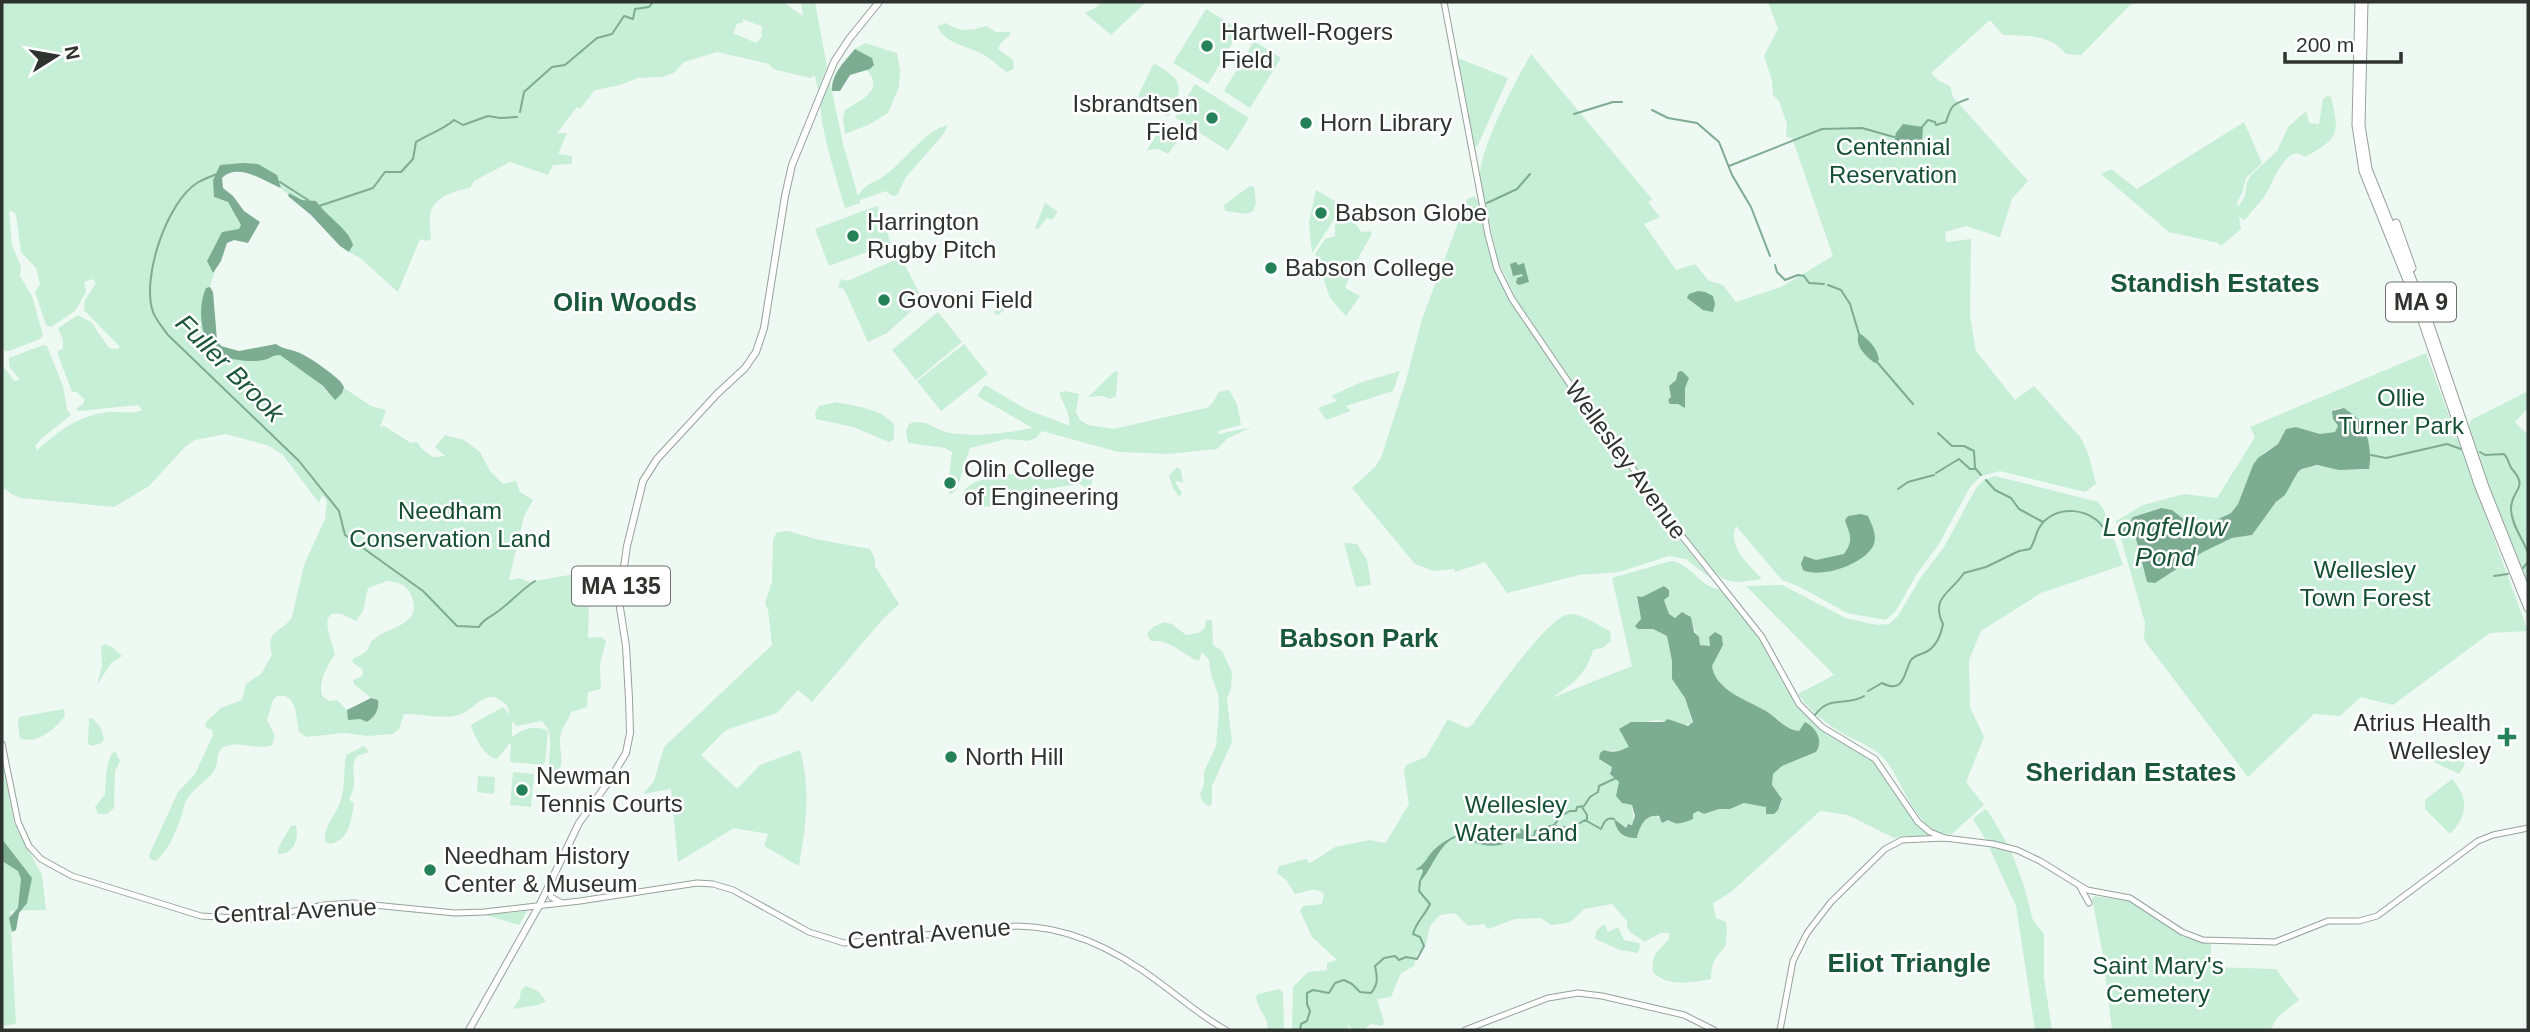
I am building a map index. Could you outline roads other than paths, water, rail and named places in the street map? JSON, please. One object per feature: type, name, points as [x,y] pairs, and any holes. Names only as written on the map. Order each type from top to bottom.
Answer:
[{"type":"highway","name":"MA 9","points":[[2359,2],[2356,119],[2362,171],[2415,300],[2479,487],[2528,608]]},
{"type":"highway","name":"MA 9","points":[[2364,2],[2361,125],[2365,156],[2372,181],[2428,319],[2485,487],[2528,595]]},
{"type":"highway","points":[[2396,223],[2428,319]]},
{"type":"main road","name":"MA 135","points":[[469,1030],[539,906],[579,823],[610,781],[628,746],[629,685],[620,608],[621,588],[627,546],[643,481],[657,460],[717,394],[745,368],[756,352],[764,328],[792,165],[834,62],[879,2]]},
{"type":"main road","name":"Wellesley Avenue","points":[[1444,2],[1486,226],[1495,262],[1507,291],[1584,405],[1632,467],[1655,502],[1762,637],[1802,708],[1831,733],[1875,759],[1918,822],[1930,832],[1945,838]]},
{"type":"main road","name":"Central Avenue","points":[[2,744],[19,824],[31,848],[41,859],[72,876],[201,916],[255,919],[313,907],[346,904],[460,913],[539,906],[697,883],[713,884],[733,890],[807,931],[841,943],[1016,926],[1052,929],[1084,939],[1127,961],[1160,982],[1206,1019],[1226,1030]]},
{"type":"main road","points":[[1780,1030],[1793,961],[1807,933],[1826,908],[1895,842],[1904,839],[1945,838],[2017,850],[2091,892],[2130,898],[2184,933],[2213,941],[2275,942],[2328,921],[2361,921],[2382,913],[2477,841],[2528,828]]},
{"type":"main road","points":[[2078,884],[2090,903]]},
{"type":"main road","points":[[549,885],[552,897],[562,903]]},
{"type":"main road","points":[[1465,1030],[1547,998],[1578,993],[1682,1015],[1698,1020],[1714,1030]]},
{"type":"water","points":[[855,49],[872,58],[874,65],[870,69],[850,75],[840,91],[832,91],[836,73]]},
{"type":"water","points":[[1903,124],[1923,127],[1922,143],[1910,152],[1894,142],[1896,133]]},
{"type":"water","points":[[258,164],[277,175],[281,188],[243,172],[228,174],[222,178],[223,188],[244,211],[260,222],[248,243],[234,240],[227,243],[221,261],[213,273],[207,261],[222,232],[239,229],[241,225],[228,202],[214,197],[213,180],[220,165]]},
{"type":"water","points":[[289,193],[302,200],[316,201],[351,239],[353,245],[349,252],[288,196]]},
{"type":"water","points":[[1516,262],[1518,265],[1524,263],[1529,282],[1519,285],[1516,283],[1517,278],[1523,276],[1513,276],[1510,264]]},
{"type":"water","points":[[210,287],[213,292],[217,340],[221,346],[239,351],[276,344],[299,352],[340,381],[344,387],[342,393],[335,400],[322,385],[280,355],[252,361],[213,354],[206,339],[201,313],[203,296],[206,288]]},
{"type":"water","points":[[1698,291],[1713,296],[1713,312],[1703,310],[1687,298],[1689,294]]},
{"type":"water","points":[[1859,333],[1876,351],[1879,360],[1875,363],[1859,346]]},
{"type":"water","points":[[1682,371],[1689,378],[1685,388],[1685,408],[1670,404],[1668,400],[1671,397],[1669,386],[1676,380],[1678,372]]},
{"type":"water","name":"Longfellow Pond","points":[[2344,408],[2358,418],[2366,433],[2370,451],[2369,469],[2339,470],[2317,465],[2302,469],[2285,495],[2276,502],[2252,535],[2232,538],[2203,552],[2155,583],[2147,582],[2134,531],[2122,532],[2121,528],[2126,527],[2133,517],[2161,508],[2172,510],[2196,525],[2208,524],[2231,513],[2238,504],[2253,465],[2258,458],[2278,444],[2286,429],[2296,427],[2320,434],[2335,432],[2338,426],[2332,411]]},
{"type":"water","points":[[1848,516],[1868,516],[1875,541],[1862,558],[1831,571],[1821,573],[1803,570],[1801,564],[1804,556],[1816,560],[1844,554],[1850,540],[1845,520]]},
{"type":"water","points":[[1664,586],[1669,590],[1669,596],[1664,600],[1669,614],[1675,618],[1682,612],[1691,617],[1700,645],[1710,646],[1709,637],[1715,632],[1722,636],[1723,645],[1712,666],[1719,682],[1790,728],[1799,731],[1805,722],[1815,731],[1819,743],[1816,752],[1782,766],[1773,774],[1772,785],[1782,799],[1774,814],[1766,814],[1766,807],[1744,803],[1704,814],[1698,811],[1693,814],[1693,819],[1680,823],[1668,820],[1662,823],[1659,816],[1654,816],[1644,822],[1637,838],[1632,838],[1619,832],[1614,819],[1626,828],[1628,824],[1632,825],[1635,816],[1632,805],[1622,803],[1616,796],[1619,782],[1610,774],[1612,767],[1599,759],[1600,753],[1604,750],[1615,752],[1629,747],[1619,729],[1631,722],[1664,722],[1668,719],[1688,726],[1693,722],[1685,698],[1672,679],[1667,636],[1653,629],[1638,629],[1635,626],[1641,619],[1637,596],[1642,597]]},
{"type":"water","points":[[371,698],[378,700],[377,710],[372,718],[367,722],[360,719],[348,720],[347,710]]},
{"type":"water","points":[[1520,828],[1533,836],[1514,838],[1494,846],[1461,837],[1450,840],[1418,884],[1423,871],[1416,869],[1450,838],[1462,833],[1470,838],[1495,843],[1521,833]]},
{"type":"water","points":[[2,839],[32,878],[27,903],[19,913],[16,930],[12,932],[9,918],[18,908],[21,879],[18,871],[2,861]]},
{"type":"waterway","name":"Fuller Brook","points":[[520,112],[524,92],[552,67],[565,65],[597,38],[612,34],[624,16],[633,19],[635,9],[649,7],[653,2]]},
{"type":"waterway","points":[[1922,127],[1928,120],[1936,125],[1946,122],[1953,106],[1968,99]]},
{"type":"waterway","points":[[1574,114],[1613,102],[1622,102]]},
{"type":"waterway","points":[[1652,110],[1668,118],[1697,123],[1719,142],[1732,175],[1751,207],[1770,256]]},
{"type":"waterway","name":"Fuller Brook","points":[[319,206],[373,188],[385,172],[401,172],[413,159],[416,142],[454,120],[463,125],[488,116],[517,117]]},
{"type":"waterway","points":[[1729,166],[1822,129],[1862,128],[1894,137]]},
{"type":"waterway","name":"Fuller Brook","points":[[217,174],[199,182],[186,193],[176,206],[159,242],[150,297],[154,315],[168,335],[299,461],[339,511],[345,535],[423,591],[457,626],[479,627],[535,581]]},
{"type":"waterway","points":[[1487,203],[1517,189],[1530,174]]},
{"type":"waterway","name":"Fuller Brook","points":[[280,182],[308,200]]},
{"type":"waterway","points":[[1473,209],[1479,207]]},
{"type":"waterway","points":[[1775,265],[1777,272],[1785,280],[1798,275],[1804,276],[1809,283],[1824,284]]},
{"type":"waterway","points":[[1828,285],[1841,290],[1850,304],[1859,334]]},
{"type":"waterway","points":[[1877,362],[1913,404]]},
{"type":"waterway","points":[[1938,433],[1952,446],[1964,446],[1974,451],[1975,468],[1981,475]]},
{"type":"waterway","points":[[2371,455],[2386,458],[2447,444],[2461,449]]},
{"type":"waterway","points":[[2480,452],[2485,455],[2504,454],[2517,476],[2519,485],[2511,503],[2511,510],[2528,553]]},
{"type":"waterway","points":[[1936,473],[1959,459],[1970,469],[1976,469]]},
{"type":"waterway","points":[[1898,489],[1908,482],[1934,475]]},
{"type":"waterway","points":[[1986,480],[1995,490],[2011,498],[2019,509],[2043,522]]},
{"type":"waterway","points":[[1868,691],[1882,683],[1890,686],[1899,684],[1911,660],[1933,647],[1943,624],[1939,607],[1941,601],[1964,573],[2030,549],[2045,520],[2063,512],[2073,511],[2092,517],[2105,531],[2111,533]]},
{"type":"waterway","points":[[2523,568],[2528,562]]},
{"type":"waterway","points":[[2494,576],[2508,574]]},
{"type":"waterway","points":[[1815,715],[1827,705],[1864,696]]},
{"type":"waterway","points":[[1534,835],[1535,831],[1554,825],[1561,816],[1584,806],[1590,797],[1598,792],[1599,786],[1616,778]]},
{"type":"waterway","points":[[1582,807],[1587,820]]},
{"type":"waterway","points":[[1553,826],[1571,828],[1585,820],[1601,829],[1607,820],[1614,819]]},
{"type":"waterway","points":[[1300,1030],[1310,1011],[1307,993],[1313,990],[1329,993],[1335,983],[1344,980],[1360,992],[1371,993],[1377,977],[1375,966],[1384,958],[1395,956],[1399,960],[1406,957],[1417,959],[1424,946],[1420,937],[1413,934],[1430,904],[1419,891],[1420,882]]},
{"type":"place","name":"Hartwell-Rogers Field","points":[[1207,46]]},
{"type":"place","name":"Isbrandtsen Field","points":[[1212,118]]},
{"type":"place","name":"Horn Library","points":[[1306,123]]},
{"type":"place","name":"Babson Globe","points":[[1321,213]]},
{"type":"place","name":"Harrington Rugby Pitch","points":[[853,236]]},
{"type":"place","name":"Babson College","points":[[1271,268]]},
{"type":"place","name":"Govoni Field","points":[[884,300]]},
{"type":"place","name":"Olin College of Engineering","points":[[950,483]]},
{"type":"place","name":"Atrius Health Wellesley","points":[[2507,737]]},
{"type":"place","name":"North Hill","points":[[951,757]]},
{"type":"place","name":"Newman Tennis Courts","points":[[522,790]]},
{"type":"place","name":"Needham History Center & Museum","points":[[430,870]]},
{"type":"district","name":"Standish Estates","points":[[2215,283]]},
{"type":"district","name":"Olin Woods","points":[[625,302]]},
{"type":"district","name":"Babson Park","points":[[1359,638]]},
{"type":"district","name":"Sheridan Estates","points":[[2131,772]]},
{"type":"district","name":"Eliot Triangle","points":[[1909,963]]},
{"type":"park label","name":"Centennial Reservation","points":[[1893,161]]},
{"type":"park label","name":"Ollie Turner Park","points":[[2401,412]]},
{"type":"park label","name":"Needham Conservation Land","points":[[450,525]]},
{"type":"park label","name":"Wellesley Town Forest","points":[[2365,584]]},
{"type":"park label","name":"Wellesley Water Land","points":[[1516,819]]},
{"type":"park label","name":"Saint Mary's Cemetery","points":[[2158,980]]}]
